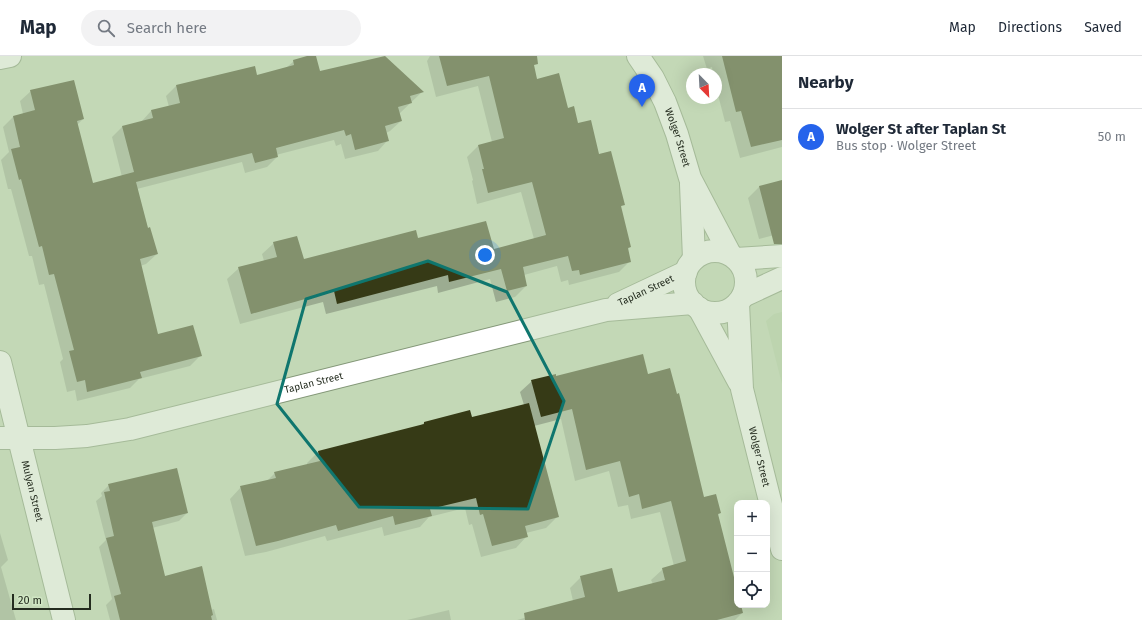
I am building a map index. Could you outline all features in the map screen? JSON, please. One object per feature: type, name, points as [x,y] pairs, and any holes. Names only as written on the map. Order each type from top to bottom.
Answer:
[{"type":"street","points":[[0,58],[10,56]]},
{"type":"street","name":"Wolger Street","points":[[638,56],[653,78],[665,102],[677,134],[690,178],[733,256]]},
{"type":"street","name":"Wolger Street","points":[[690,178],[690,266]]},
{"type":"street","points":[[741,299],[746,280],[745,272],[733,256],[723,251],[715,250],[707,252],[690,266],[684,280],[688,296],[696,305],[715,313],[731,308],[741,299],[782,278]]},
{"type":"street","points":[[733,256],[782,256]]},
{"type":"street","name":"Taplan Street","points":[[606,310],[690,266]]},
{"type":"street","name":"Wolger Street","points":[[741,299],[742,388],[782,549]]},
{"type":"street","name":"Wolger Street","points":[[696,305],[742,388]]},
{"type":"street","name":"Taplan Street","points":[[10,438],[87,436],[130,429],[606,310],[696,305]]},
{"type":"street","name":"Mulyan Street","points":[[0,362],[10,438],[64,620]]},
{"type":"highlighted area","points":[[428,261],[507,292],[564,401],[528,509],[359,507],[277,404],[306,299]]},
{"type":"shaded area","points":[[782,312],[782,384],[766,321],[774,314]]},
{"type":"building","points":[[307,56],[316,56],[320,71],[385,56],[424,92],[410,96],[412,103],[398,107],[402,121],[385,126],[389,141],[355,150],[351,134],[346,136],[344,130],[276,148],[278,157],[255,163],[252,153],[136,182],[148,228],[150,227],[158,254],[140,259],[158,334],[193,325],[202,356],[140,372],[142,378],[87,392],[85,380],[77,382],[69,351],[74,350],[54,274],[49,275],[42,246],[39,247],[21,179],[19,180],[11,149],[20,147],[13,116],[35,110],[30,90],[74,80],[84,119],[77,121],[93,183],[134,172],[122,126],[153,118],[151,110],[180,103],[176,85],[255,66],[257,75],[294,65],[293,60]]},
{"type":"building","points":[[439,56],[537,56],[538,64],[534,65],[537,79],[559,73],[568,108],[574,106],[578,123],[591,120],[599,154],[611,151],[625,205],[621,206],[631,247],[628,248],[631,262],[580,275],[579,270],[572,271],[568,256],[523,267],[527,286],[507,291],[501,269],[449,282],[448,275],[337,304],[334,291],[251,314],[238,267],[277,257],[273,242],[297,236],[304,259],[416,230],[418,238],[486,221],[494,249],[546,235],[532,182],[488,193],[478,145],[504,138],[489,76],[447,86]]},
{"type":"building","points":[[722,56],[782,56],[782,140],[751,147],[741,111],[736,112]]},
{"type":"building","points":[[782,180],[782,244],[774,244],[759,186]]},
{"type":"building","points":[[643,354],[648,374],[670,368],[677,394],[679,393],[704,497],[716,494],[721,513],[718,514],[734,577],[734,608],[742,608],[743,613],[717,620],[525,620],[524,613],[585,597],[580,576],[612,568],[618,592],[665,580],[662,568],[686,561],[671,501],[642,509],[639,494],[629,497],[620,461],[586,470],[572,409],[541,417],[531,380],[556,374],[556,376]]},
{"type":"building","points":[[529,403],[559,517],[525,526],[528,537],[492,546],[483,514],[480,515],[476,498],[430,509],[432,516],[395,525],[393,516],[338,531],[336,525],[256,546],[240,486],[276,478],[274,472],[320,461],[318,451],[424,424],[424,422],[470,410],[472,417]]},
{"type":"building","points":[[177,468],[188,513],[152,522],[165,576],[202,566],[213,615],[211,616],[212,620],[120,620],[114,596],[121,594],[106,538],[114,536],[104,492],[110,491],[108,484]]},
{"type":"place","name":"Wolger St after Taplan St","points":[[642,107]]}]
